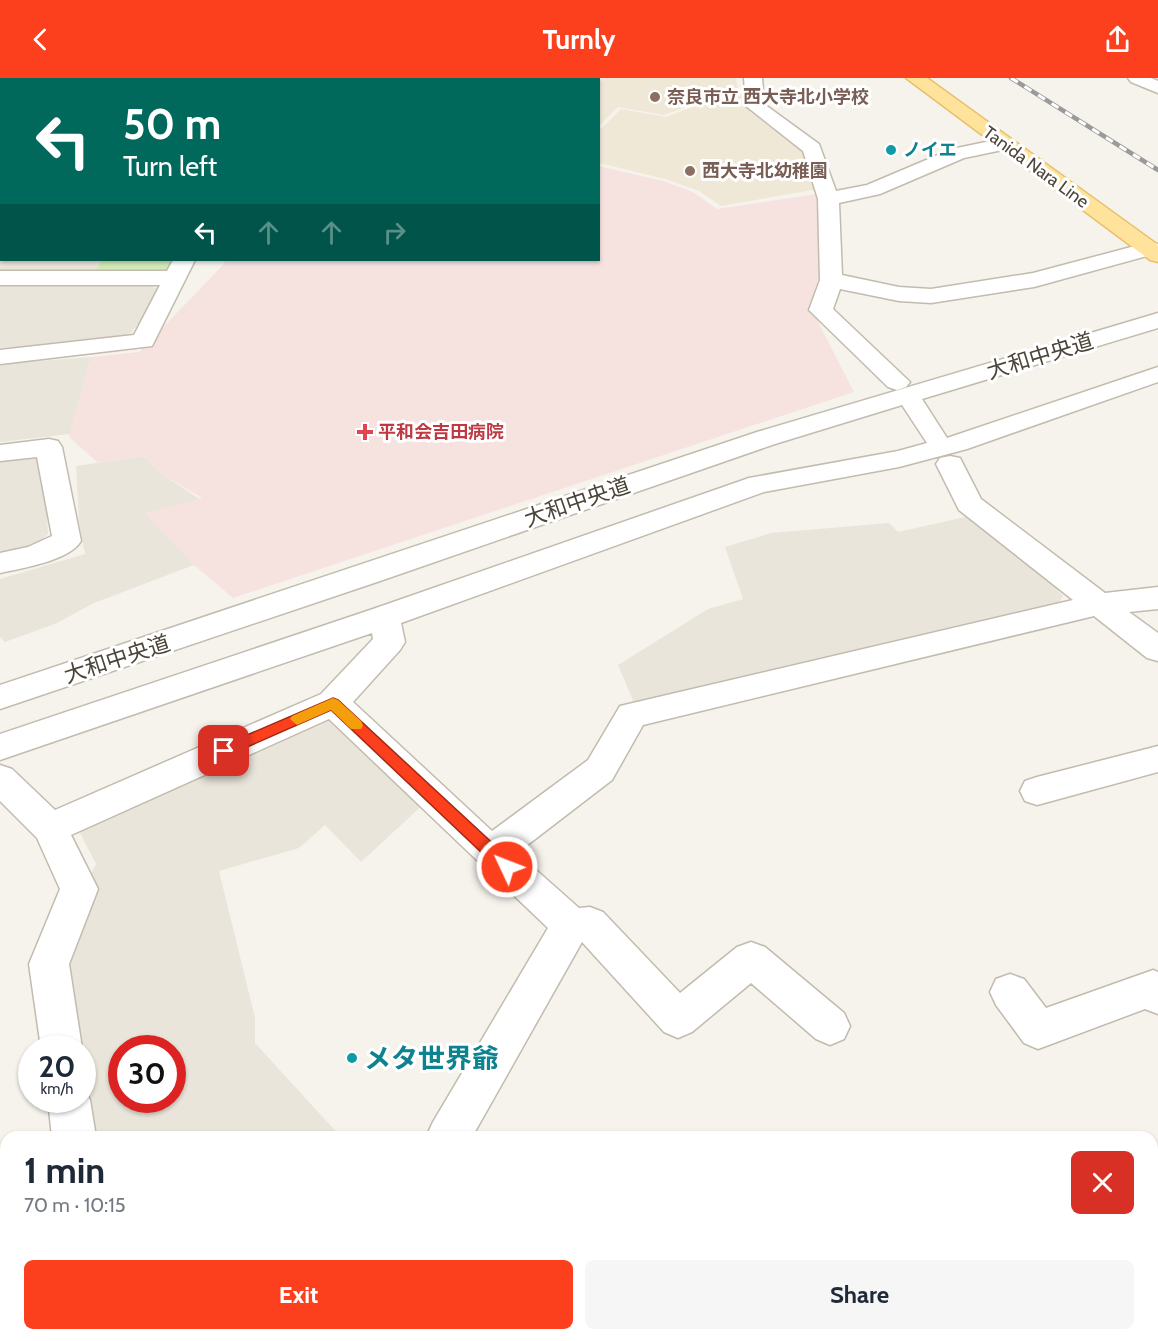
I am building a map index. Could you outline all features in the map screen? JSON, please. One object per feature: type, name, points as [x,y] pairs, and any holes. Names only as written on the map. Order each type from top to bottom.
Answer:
[{"type":"main road","name":"Tanida Nara Line","points":[[915,78],[1154,252]]},
{"type":"street","points":[[753,78],[755,106],[812,148],[828,198],[831,280],[821,310],[897,382]]},
{"type":"street","points":[[1137,78],[1158,88]]},
{"type":"street","points":[[828,198],[873,190],[959,153],[1005,144]]},
{"type":"street","points":[[831,280],[899,294],[931,296],[1034,280],[1154,252]]},
{"type":"street","points":[[0,278],[180,269]]},
{"type":"street","points":[[0,357],[143,341],[180,269]]},
{"type":"street","name":"大和中央道","points":[[0,697],[766,438],[1158,320]]},
{"type":"street","name":"大和中央道","points":[[0,747],[384,617],[759,484],[899,459],[948,446],[1158,375]]},
{"type":"street","points":[[915,405],[934,437]]},
{"type":"street","points":[[0,453],[49,447],[66,541],[36,555],[0,563]]},
{"type":"street","points":[[950,464],[969,504],[1097,606],[1158,650]]},
{"type":"street","points":[[491,852],[600,770],[632,715],[1097,606],[1158,598]]},
{"type":"street","points":[[50,828],[333,703],[389,642],[384,617]]},
{"type":"street","points":[[333,703],[571,926],[590,924],[678,1019],[751,959],[830,1026]]},
{"type":"street","points":[[1037,791],[1158,759]]},
{"type":"street","points":[[0,779],[50,828],[79,889],[49,964],[60,1035]]},
{"type":"street","points":[[451,1131],[571,926]]},
{"type":"street","points":[[1010,992],[1038,1030],[1153,988],[1158,996]]},
{"type":"street","points":[[71,1113],[73,1131]]},
{"type":"shaded area","name":"奈良市立 西大寺北小学校","points":[[600,78],[736,78],[738,88],[664,115],[618,107],[600,125]]},
{"type":"shaded area","points":[[742,88],[746,106],[808,149],[818,189],[721,206],[699,191],[665,179],[600,163],[600,128],[621,109],[666,117]]},
{"type":"shaded area","points":[[600,166],[663,181],[693,192],[717,209],[816,194],[821,270],[810,306],[854,392],[233,598],[194,565],[145,513],[202,498],[163,475],[144,456],[98,463],[69,437],[91,357],[139,352],[225,263],[222,261],[600,261]]},
{"type":"shaded area","points":[[0,261],[101,261],[94,273],[0,273]]},
{"type":"shaded area","points":[[0,285],[150,286],[162,291],[131,333],[109,342],[0,348]]},
{"type":"shaded area","points":[[91,357],[70,434],[0,442],[0,364]]},
{"type":"shaded area","points":[[31,455],[44,462],[48,534],[30,550],[0,557],[0,459]]},
{"type":"shaded area","points":[[144,456],[163,475],[201,500],[146,513],[194,565],[94,603],[57,623],[5,642],[0,637],[0,579],[85,554],[79,522],[76,466]]},
{"type":"shaded area","points":[[965,517],[980,519],[1037,569],[1063,596],[1058,604],[635,705],[618,665],[708,609],[743,599],[725,547],[771,533],[889,523],[898,532]]},
{"type":"shaded area","points":[[329,713],[428,800],[361,862],[325,825],[299,848],[219,871],[255,1018],[255,1043],[336,1131],[82,1131],[80,1113],[96,1113],[96,1035],[74,1035],[63,963],[84,922],[91,873],[96,864],[78,829]]},
{"type":"green space","points":[[101,261],[176,262],[164,273],[94,273]]},
{"type":"railway","points":[[1011,78],[1158,170]]},
{"type":"slow traffic","points":[[297,719],[333,703],[356,725]]},
{"type":"place","name":"奈良市立 西大寺北小学校","points":[[655,97]]},
{"type":"place","name":"ノイエ","points":[[891,150]]},
{"type":"place","name":"西大寺北幼稚園","points":[[690,171]]},
{"type":"place","name":"平和会吉田病院","points":[[365,432]]},
{"type":"place","name":"メタ世界爺","points":[[352,1058]]},
{"type":"route","points":[[224,751],[333,703],[507,867]]}]
